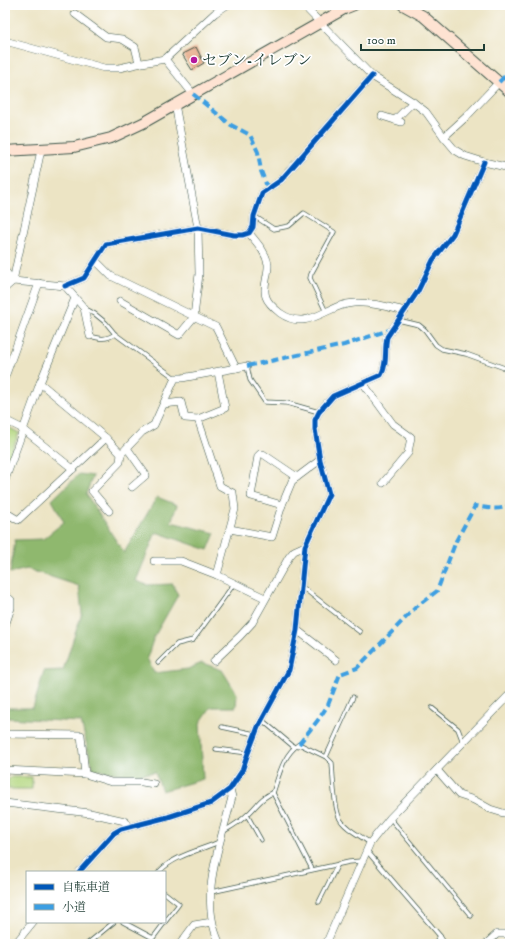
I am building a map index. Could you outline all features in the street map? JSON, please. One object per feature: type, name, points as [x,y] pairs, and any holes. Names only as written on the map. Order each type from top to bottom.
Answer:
[{"type":"street","points":[[5,41],[104,68],[119,68],[165,59],[215,13],[227,5]]},
{"type":"street","points":[[303,5],[372,76],[426,112],[455,150],[465,156],[510,168]]},
{"type":"street","points":[[5,151],[74,147],[111,138],[143,123],[344,9],[354,5]]},
{"type":"street","points":[[403,5],[423,16],[510,92]]},
{"type":"street","points":[[76,14],[106,37],[122,39],[135,47],[139,63]]},
{"type":"street","points":[[165,59],[193,94]]},
{"type":"street","points":[[5,271],[13,280],[65,286],[84,278],[106,244],[198,228],[234,235],[249,233],[262,193],[281,180],[372,76]]},
{"type":"street","points":[[444,137],[467,116],[499,82]]},
{"type":"street","points":[[382,116],[398,121],[413,102]]},
{"type":"street","points":[[120,301],[179,335],[194,317],[199,274],[198,228],[175,104]]},
{"type":"street","points":[[5,288],[13,280],[40,150]]},
{"type":"street","points":[[80,871],[114,833],[121,829],[168,817],[211,803],[230,789],[242,771],[255,734],[290,670],[297,630],[305,546],[329,494],[320,460],[315,420],[319,412],[333,396],[381,375],[384,371],[386,361],[385,344],[387,337],[418,291],[433,260],[453,234],[484,162]]},
{"type":"street","points":[[249,233],[264,253],[268,263],[266,296],[275,309],[286,317],[296,320],[305,320],[352,303],[368,303],[405,311]]},
{"type":"street","points":[[96,260],[111,276],[216,327],[236,368]]},
{"type":"street","points":[[5,377],[39,283]]},
{"type":"street","points":[[65,286],[84,308],[90,336]]},
{"type":"street","points":[[5,480],[40,383],[75,298]]},
{"type":"street","points":[[120,454],[142,432],[154,425],[175,378],[247,366]]},
{"type":"street","points":[[164,404],[181,402],[185,418],[198,419],[225,408],[218,372]]},
{"type":"street","points":[[40,383],[106,438],[120,454],[120,462],[92,492],[109,511]]},
{"type":"street","points":[[363,383],[393,424],[411,437],[408,453],[383,483]]},
{"type":"street","points":[[198,419],[220,486],[233,493],[235,509],[217,575]]},
{"type":"street","points":[[5,420],[23,429],[73,469]]},
{"type":"street","points":[[5,512],[18,520],[106,438]]},
{"type":"street","points":[[127,448],[146,475],[132,487]]},
{"type":"street","points":[[282,505],[250,496],[258,456],[263,454],[297,477]]},
{"type":"street","points":[[230,530],[272,537],[282,505],[292,481],[320,460]]},
{"type":"street","points":[[214,661],[252,623],[289,557],[294,551],[305,546]]},
{"type":"street","points":[[154,562],[181,562],[217,575],[265,598]]},
{"type":"street","points":[[5,595],[11,600],[11,608],[5,626]]},
{"type":"street","points":[[297,630],[336,660]]},
{"type":"street","points":[[326,944],[370,842],[390,818],[510,694]]},
{"type":"street","points":[[5,734],[81,736],[85,774]]},
{"type":"street","points":[[5,770],[85,774],[111,782],[142,782],[154,784]]},
{"type":"street","points":[[437,770],[459,795],[474,800],[490,809],[503,813],[510,813]]},
{"type":"street","points":[[220,944],[212,922],[210,907],[214,863],[219,842],[224,831],[232,797],[230,789]]},
{"type":"street","points":[[5,803],[90,813],[125,821],[128,827]]},
{"type":"street","points":[[180,944],[194,925],[212,922]]},
{"type":"street","points":[[14,944],[32,923]]},
{"type":"street","points":[[486,944],[497,934],[510,934]]},
{"type":"lane","points":[[254,216],[274,229],[289,226],[304,213],[334,232],[310,278],[326,312]]},
{"type":"lane","points":[[84,308],[95,314],[106,323],[115,334],[175,378]]},
{"type":"lane","points":[[398,320],[419,325],[442,349],[466,354],[510,370]]},
{"type":"lane","points":[[90,336],[99,339],[107,339],[115,334]]},
{"type":"lane","points":[[247,366],[250,380],[264,402],[287,403],[319,412]]},
{"type":"lane","points":[[158,663],[177,644],[193,640],[235,583]]},
{"type":"lane","points":[[301,587],[360,632]]},
{"type":"lane","points":[[326,757],[353,697]]},
{"type":"lane","points":[[432,708],[458,729],[463,742]]},
{"type":"lane","points":[[262,720],[294,747]]},
{"type":"lane","points":[[222,728],[255,734]]},
{"type":"lane","points":[[312,870],[273,792],[283,763],[294,747],[299,744],[326,757],[332,763],[336,806],[340,821],[370,842]]},
{"type":"lane","points":[[216,749],[248,752]]},
{"type":"lane","points":[[224,831],[247,815],[267,794],[273,792]]},
{"type":"lane","points":[[247,815],[261,840]]},
{"type":"lane","points":[[390,818],[471,916]]},
{"type":"lane","points":[[160,871],[179,858],[219,842]]},
{"type":"lane","points":[[367,851],[440,936],[445,944]]},
{"type":"lane","points":[[211,892],[338,864],[361,861]]},
{"type":"lane","points":[[320,902],[338,864]]},
{"type":"lane","points":[[166,894],[179,904],[166,921]]},
{"type":"lane","points":[[87,944],[113,923]]},
{"type":"lane","points":[[125,923],[153,938],[164,923]]},
{"type":"lane","points":[[434,944],[440,936]]},
{"type":"green space","points":[[8,427],[19,433],[5,468],[5,433]]},
{"type":"green space","points":[[79,474],[93,476],[86,494],[124,553],[157,497],[177,505],[171,522],[215,533],[208,550],[156,532],[136,581],[147,585],[173,584],[178,595],[154,637],[147,658],[154,673],[188,669],[202,663],[222,670],[237,694],[236,707],[211,707],[200,723],[203,779],[162,791],[155,772],[130,776],[93,769],[81,722],[8,718],[7,708],[33,708],[44,671],[63,670],[82,613],[79,586],[27,569],[10,573],[15,540],[43,539],[64,522],[52,500]]},
{"type":"green space","points":[[12,777],[32,777],[32,789],[8,789],[8,779]]},
{"type":"building","points":[[196,47],[204,63],[192,70],[182,54]]},
{"type":"marked path","points":[[499,82],[510,71]]},
{"type":"marked path","points":[[193,94],[231,125],[250,135],[258,152],[261,171],[268,189]]},
{"type":"marked path","points":[[247,366],[344,345],[392,329]]},
{"type":"marked path","points":[[299,744],[328,705],[340,674],[357,668],[416,607],[437,591],[456,541],[475,506],[502,508],[510,505]]},
{"type":"cycle path","points":[[65,286],[84,278],[106,244],[198,228],[234,235],[249,233],[253,227],[254,216],[262,193],[281,180],[372,76]]},
{"type":"cycle path","points":[[80,871],[114,833],[121,829],[168,817],[211,803],[230,789],[242,771],[258,727],[289,670],[297,630],[305,546],[329,494],[320,460],[315,420],[319,412],[333,396],[381,375],[385,361],[387,337],[418,291],[433,260],[453,234],[484,162]]},
{"type":"place","name":"セブン-イレブン","points":[[194,60]]}]
